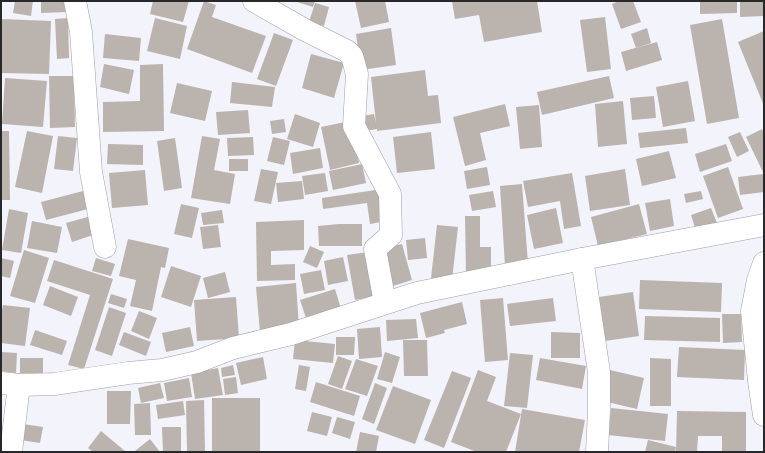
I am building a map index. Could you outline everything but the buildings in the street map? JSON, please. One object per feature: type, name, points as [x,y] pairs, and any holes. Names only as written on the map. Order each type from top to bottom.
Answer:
[{"type":"street","points":[[75,1],[81,32],[90,172],[105,247]]},
{"type":"street","points":[[254,1],[305,30],[347,51],[352,56],[357,74],[354,126],[390,194],[391,235],[375,249],[385,303]]},
{"type":"street","points":[[11,452],[10,384],[54,384],[128,373],[162,370],[197,362],[233,348],[291,334],[417,293],[582,259],[764,225]]},
{"type":"street","points":[[582,259],[599,372],[597,452]]},
{"type":"street","points":[[764,262],[758,280],[752,311],[764,415]]}]
